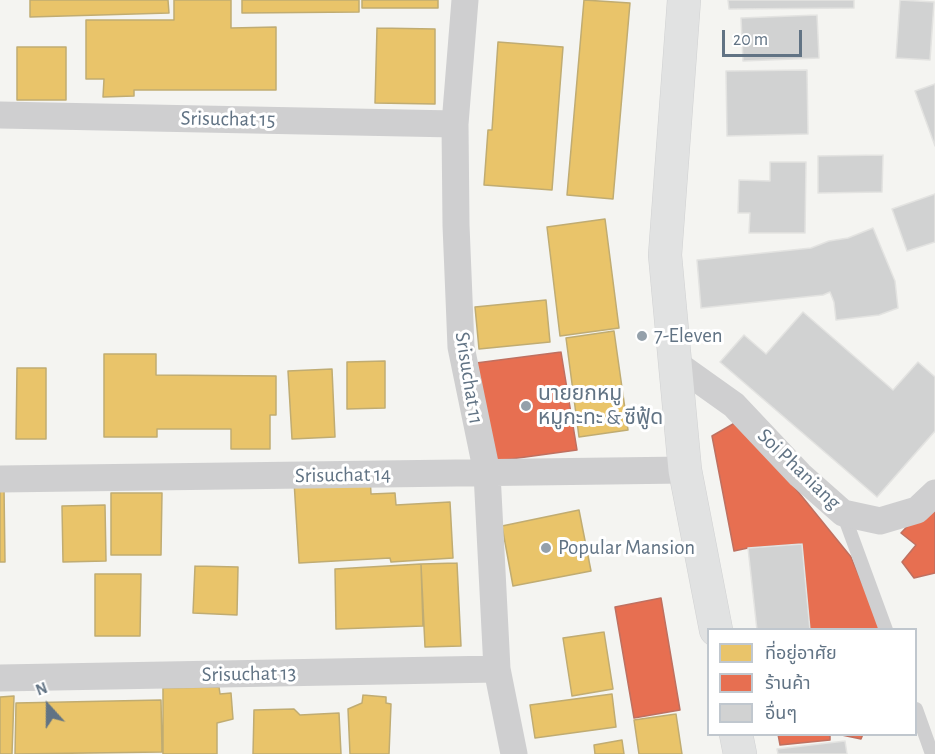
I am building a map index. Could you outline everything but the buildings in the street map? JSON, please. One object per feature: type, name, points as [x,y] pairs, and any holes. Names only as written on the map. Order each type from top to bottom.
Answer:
[{"type":"street","name":"Srisuchat 11","points":[[465,0],[455,124],[461,347],[487,473],[497,669],[514,754]]},
{"type":"street","points":[[684,0],[665,255],[685,470],[716,628]]},
{"type":"street","name":"Srisuchat 15","points":[[0,115],[455,124]]},
{"type":"street","name":"Soi Phaniang","points":[[675,363],[734,405],[800,475],[843,513],[880,521],[918,510],[935,493]]},
{"type":"street","name":"Srisuchat 14","points":[[0,479],[685,470]]},
{"type":"street","name":"Srisuchat 13","points":[[0,678],[497,669]]},
{"type":"street","points":[[736,736],[740,754]]},
{"type":"lane","points":[[843,513],[885,628]]},
{"type":"lane","points":[[917,714],[932,754]]},
{"type":"place","name":"7-Eleven","points":[[642,336]]},
{"type":"place","name":"นายยกหมู หมูกะทะ & ซีฟู้ด","points":[[526,406]]},
{"type":"place","name":"Popular Mansion","points":[[546,548]]}]
